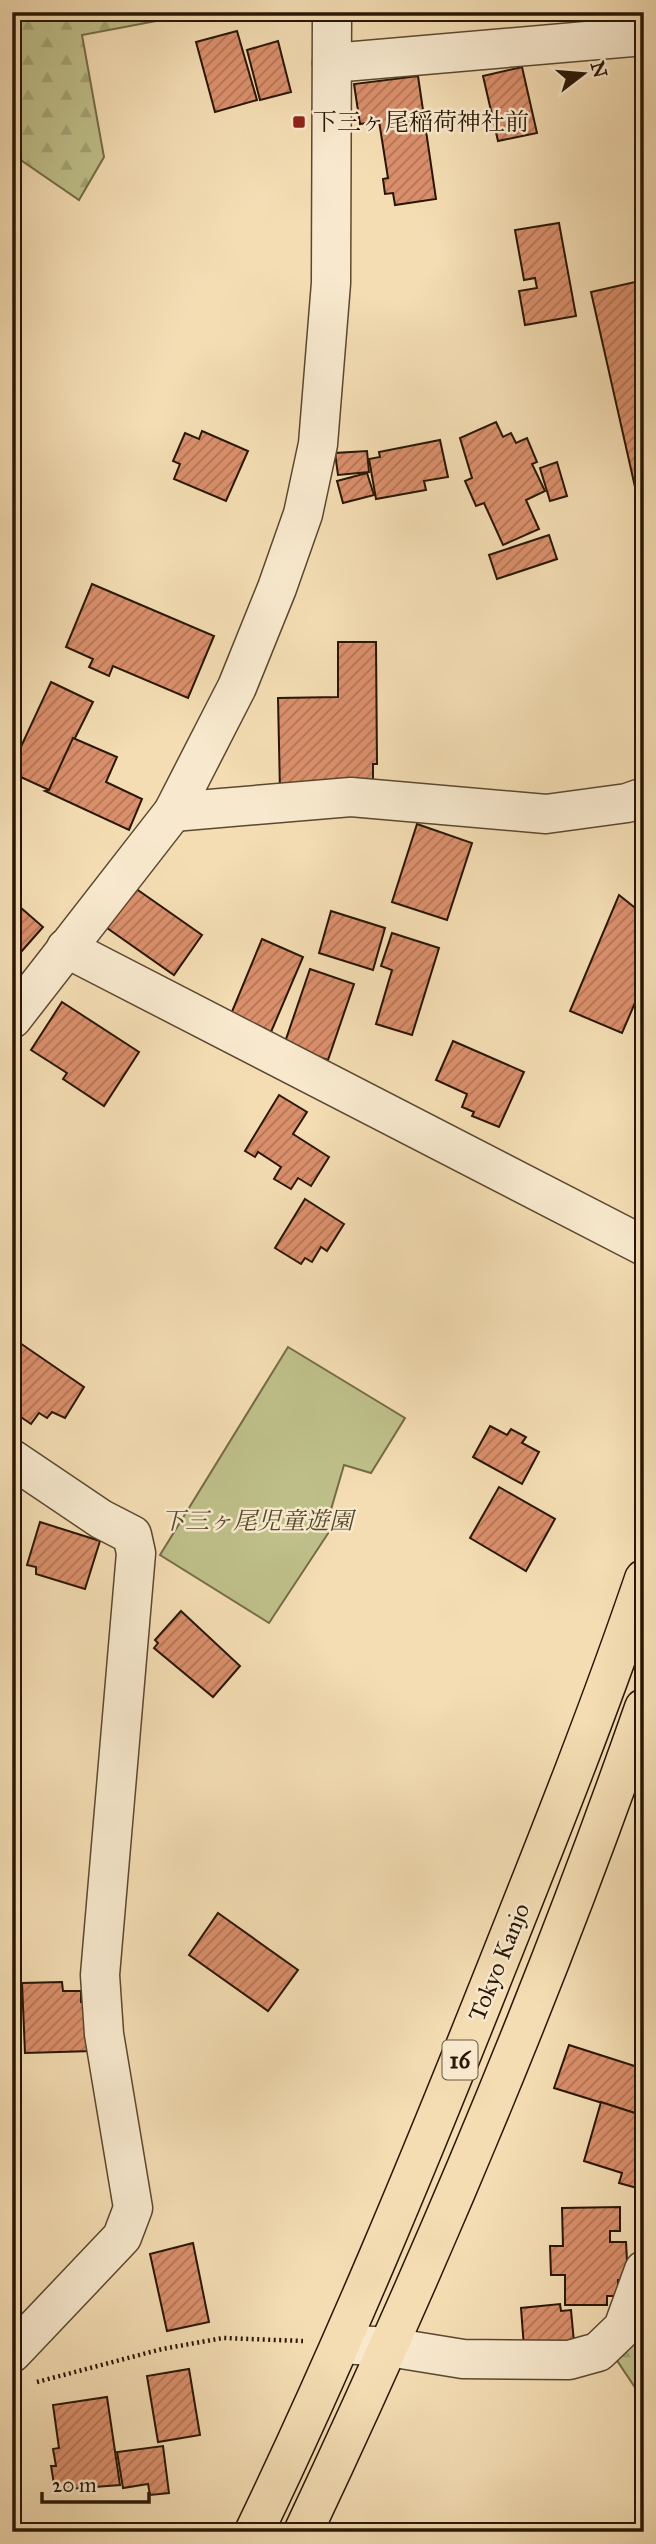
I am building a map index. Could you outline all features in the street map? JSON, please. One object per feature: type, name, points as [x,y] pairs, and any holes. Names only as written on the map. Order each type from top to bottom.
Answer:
[{"type":"highway","name":"Tokyo Kanjo","points":[[254,2532],[341,2344],[439,2115],[587,1741],[644,1578]]},
{"type":"highway","name":"Tokyo Kanjo","points":[[303,2532],[388,2347],[488,2111],[612,1797],[644,1707]]},
{"type":"street","points":[[12,1019],[173,812],[237,687],[303,514],[315,456],[331,283],[332,12]]},
{"type":"street","points":[[332,63],[644,36]]},
{"type":"street","points":[[173,812],[351,797],[546,814],[626,803],[644,797]]},
{"type":"street","points":[[66,948],[644,1246]]},
{"type":"street","points":[[12,1459],[101,1519],[131,1535],[136,1553],[100,1975],[104,2034],[133,2208],[122,2238],[18,2369]]},
{"type":"street","points":[[341,2344],[388,2347],[463,2359],[569,2360],[598,2352],[622,2328],[644,2270]]},
{"type":"path","points":[[18,2369],[223,2337],[341,2344]]},
{"type":"green space","points":[[12,12],[204,12],[82,35],[104,157],[79,200],[12,154]]},
{"type":"green space","name":"下三ヶ尾児童遊園","points":[[288,1347],[405,1418],[371,1473],[344,1465],[325,1530],[329,1532],[269,1623],[160,1555]]},
{"type":"green space","points":[[644,2320],[644,2401],[612,2353]]},
{"type":"building","points":[[237,31],[257,100],[215,112],[196,42]]},
{"type":"building","points":[[278,41],[291,92],[260,100],[247,50]]},
{"type":"building","points":[[522,67],[537,133],[498,141],[483,76]]},
{"type":"building","points":[[418,76],[436,199],[395,205],[393,193],[385,194],[383,179],[388,178],[379,121],[360,124],[354,84]]},
{"type":"building","points":[[559,223],[576,316],[525,325],[519,291],[537,288],[535,278],[524,280],[515,230]]},
{"type":"building","points":[[644,280],[644,486],[635,487],[591,292]]},
{"type":"building","points":[[496,422],[503,437],[511,433],[516,443],[527,438],[537,462],[532,464],[545,491],[526,500],[539,529],[503,545],[484,503],[476,506],[465,481],[472,478],[460,438]]},
{"type":"building","points":[[202,431],[248,451],[226,501],[174,479],[180,464],[173,461],[185,433],[199,439]]},
{"type":"building","points":[[440,440],[448,477],[424,481],[426,490],[376,499],[369,459],[380,457],[379,452]]},
{"type":"building","points":[[367,451],[369,472],[338,475],[335,453]]},
{"type":"building","points":[[557,462],[567,496],[550,501],[540,468]]},
{"type":"building","points":[[367,473],[374,495],[343,503],[337,481]]},
{"type":"building","points":[[549,535],[557,559],[497,579],[489,555]]},
{"type":"building","points":[[92,584],[214,636],[188,698],[113,666],[109,676],[89,667],[93,659],[66,647]]},
{"type":"building","points":[[338,642],[376,642],[377,764],[373,764],[373,786],[280,792],[278,698],[338,697]]},
{"type":"building","points":[[51,682],[93,702],[49,790],[12,773],[12,766]]},
{"type":"building","points":[[73,738],[117,757],[106,782],[142,799],[129,830],[45,791],[49,790]]},
{"type":"building","points":[[417,824],[472,843],[447,920],[392,902]]},
{"type":"building","points":[[135,888],[202,935],[174,975],[107,928]]},
{"type":"building","points":[[619,895],[644,915],[644,982],[622,1033],[570,1011]]},
{"type":"building","points":[[12,900],[43,927],[21,952],[12,944]]},
{"type":"building","points":[[331,911],[385,928],[373,970],[319,953]]},
{"type":"building","points":[[392,933],[439,948],[412,1035],[376,1024],[392,970],[381,966]]},
{"type":"building","points":[[262,939],[303,957],[271,1032],[231,1014]]},
{"type":"building","points":[[310,969],[354,984],[328,1060],[284,1045]]},
{"type":"building","points":[[62,1002],[139,1052],[104,1106],[63,1079],[67,1073],[31,1050]]},
{"type":"building","points":[[453,1041],[524,1072],[499,1127],[472,1116],[474,1112],[462,1107],[467,1094],[436,1080]]},
{"type":"building","points":[[279,1095],[307,1112],[293,1134],[329,1157],[311,1186],[298,1178],[291,1189],[274,1179],[281,1167],[258,1152],[255,1157],[245,1151]]},
{"type":"building","points":[[305,1199],[344,1224],[327,1251],[321,1247],[312,1262],[305,1258],[301,1264],[275,1248]]},
{"type":"building","points":[[20,1343],[84,1387],[65,1418],[52,1412],[47,1418],[39,1413],[31,1424],[12,1411],[12,1353]]},
{"type":"building","points":[[490,1426],[507,1435],[511,1429],[526,1437],[522,1443],[539,1452],[522,1484],[473,1457]]},
{"type":"building","points":[[499,1487],[555,1519],[526,1571],[470,1538]]},
{"type":"building","points":[[40,1522],[100,1541],[85,1589],[36,1574],[36,1567],[27,1565]]},
{"type":"building","points":[[181,1611],[240,1666],[213,1697],[154,1648],[158,1643],[155,1640]]},
{"type":"building","points":[[218,1913],[298,1970],[268,2011],[189,1955]]},
{"type":"building","points":[[62,1982],[63,1991],[81,1991],[81,2002],[92,2002],[93,2051],[25,2053],[22,1983]]},
{"type":"building","points":[[569,2045],[644,2069],[644,2116],[554,2088]]},
{"type":"building","points":[[601,2102],[644,2116],[644,2190],[619,2183],[622,2173],[584,2161]]},
{"type":"building","points":[[620,2207],[620,2231],[610,2231],[610,2242],[626,2242],[628,2280],[618,2280],[618,2296],[607,2296],[607,2305],[565,2305],[565,2275],[551,2275],[550,2246],[563,2246],[562,2208]]},
{"type":"building","points":[[193,2243],[209,2322],[167,2331],[150,2254]]},
{"type":"building","points":[[560,2304],[561,2311],[571,2310],[574,2342],[524,2348],[521,2308]]},
{"type":"building","points":[[189,2369],[200,2435],[158,2442],[147,2376]]},
{"type":"building","points":[[107,2397],[120,2485],[55,2490],[51,2466],[56,2466],[53,2449],[59,2448],[53,2405]]},
{"type":"building","points":[[163,2446],[169,2493],[150,2495],[148,2484],[123,2488],[117,2452]]},
{"type":"place","name":"下三ヶ尾稲荷神社前","points":[[299,122]]}]
